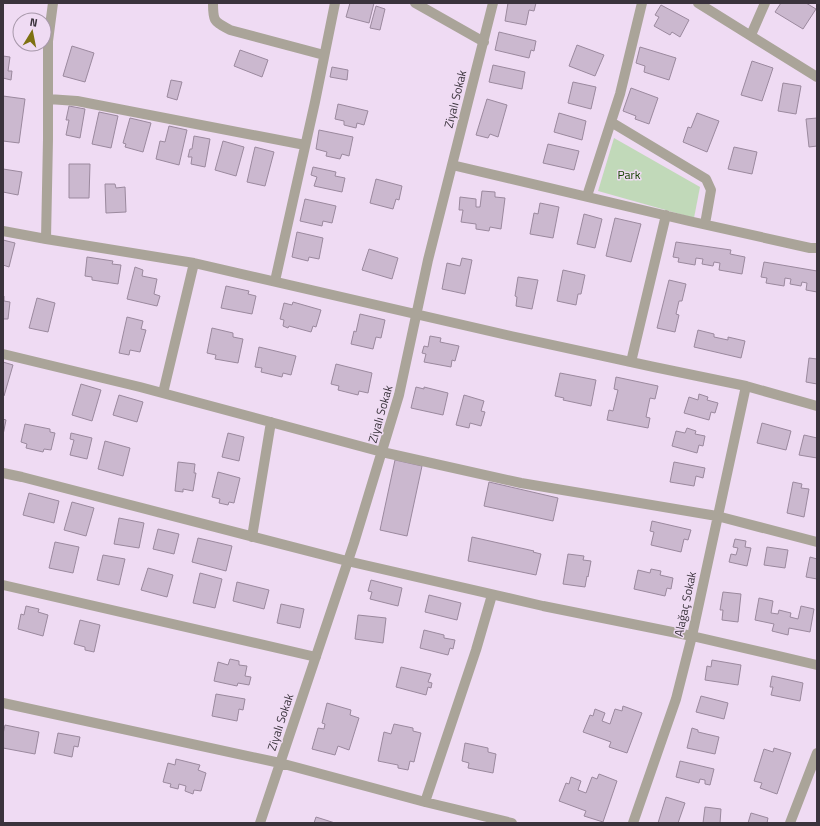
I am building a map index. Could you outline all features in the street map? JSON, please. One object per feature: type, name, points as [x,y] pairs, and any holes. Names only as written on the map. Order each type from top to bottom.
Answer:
[{"type":"street","points":[[46,240],[48,41],[53,3]]},
{"type":"street","points":[[213,3],[213,17],[217,23],[230,30],[324,55]]},
{"type":"street","points":[[275,281],[335,3]]},
{"type":"street","points":[[415,3],[484,42]]},
{"type":"street","name":"Ziyalı Sokak","points":[[260,823],[316,657],[399,395],[428,260],[494,3]]},
{"type":"street","points":[[587,196],[620,94],[642,3]]},
{"type":"street","points":[[698,3],[817,77]]},
{"type":"street","points":[[750,35],[766,3]]},
{"type":"street","points":[[48,99],[78,101],[305,145]]},
{"type":"street","points":[[611,122],[706,179],[711,190],[706,224]]},
{"type":"street","points":[[452,165],[810,248],[817,248]]},
{"type":"street","points":[[631,362],[666,215]]},
{"type":"street","points":[[3,231],[46,240],[194,263],[631,362],[746,386],[817,406]]},
{"type":"street","points":[[163,393],[194,263]]},
{"type":"street","points":[[3,354],[163,393],[382,452],[521,482],[717,516],[817,542]]},
{"type":"street","name":"Alağaç Sokak","points":[[633,823],[676,699],[692,636],[746,386]]},
{"type":"street","points":[[252,537],[271,422]]},
{"type":"street","points":[[3,474],[22,477],[347,561],[550,608],[692,636],[817,665]]},
{"type":"street","points":[[3,585],[316,657]]},
{"type":"street","points":[[425,802],[476,650],[492,595]]},
{"type":"street","points":[[3,703],[280,763],[425,802],[512,823]]},
{"type":"street","points":[[790,823],[817,754]]},
{"type":"green space","name":"Park","points":[[614,138],[700,187],[694,218],[598,191]]},
{"type":"building","points":[[350,3],[374,3],[369,23],[346,17]]},
{"type":"building","points":[[508,3],[536,3],[534,11],[529,10],[526,25],[505,21]]},
{"type":"building","points":[[781,3],[806,3],[816,9],[803,29],[775,12]]},
{"type":"building","points":[[661,5],[689,20],[680,37],[672,32],[670,35],[654,26],[659,17],[655,15]]},
{"type":"building","points":[[376,6],[385,9],[380,30],[370,28]]},
{"type":"building","points":[[499,32],[536,41],[534,51],[531,50],[529,58],[495,50]]},
{"type":"building","points":[[577,45],[604,55],[595,76],[569,66]]},
{"type":"building","points":[[72,46],[94,53],[85,82],[63,76]]},
{"type":"building","points":[[640,47],[676,58],[669,80],[644,72],[645,66],[636,63]]},
{"type":"building","points":[[240,50],[268,60],[262,77],[234,66]]},
{"type":"building","points":[[3,56],[10,57],[8,71],[12,71],[11,80],[3,78]]},
{"type":"building","points":[[752,61],[773,68],[762,101],[741,95]]},
{"type":"building","points":[[493,65],[525,72],[522,89],[489,82]]},
{"type":"building","points":[[332,67],[348,70],[347,80],[330,77]]},
{"type":"building","points":[[171,80],[182,82],[177,100],[167,97]]},
{"type":"building","points":[[573,82],[596,87],[591,109],[568,103]]},
{"type":"building","points":[[783,83],[801,86],[796,114],[778,111]]},
{"type":"building","points":[[631,88],[658,98],[649,124],[635,119],[636,116],[623,111]]},
{"type":"building","points":[[3,96],[25,99],[19,143],[3,141]]},
{"type":"building","points":[[487,99],[507,105],[498,137],[490,134],[488,138],[476,135]]},
{"type":"building","points":[[338,104],[368,111],[364,125],[357,123],[356,128],[344,125],[344,121],[335,119]]},
{"type":"building","points":[[69,106],[85,109],[80,138],[66,135],[69,120],[66,120]]},
{"type":"building","points":[[99,112],[118,116],[111,148],[92,144]]},
{"type":"building","points":[[559,113],[586,121],[582,140],[554,132]]},
{"type":"building","points":[[697,113],[719,121],[707,152],[683,142],[688,127],[691,128]]},
{"type":"building","points":[[130,118],[151,123],[143,152],[125,147],[126,144],[123,143]]},
{"type":"building","points":[[817,118],[817,146],[809,147],[806,119]]},
{"type":"building","points":[[169,126],[187,130],[179,165],[156,159],[160,141],[165,142]]},
{"type":"building","points":[[319,130],[353,137],[349,156],[342,154],[340,159],[326,156],[327,152],[316,149]]},
{"type":"building","points":[[194,136],[210,139],[205,167],[191,164],[192,157],[188,157],[190,149],[192,149]]},
{"type":"building","points":[[223,141],[244,147],[236,176],[215,170]]},
{"type":"building","points":[[548,144],[579,151],[574,170],[543,163]]},
{"type":"building","points":[[255,147],[274,152],[265,186],[247,182]]},
{"type":"building","points":[[734,147],[757,152],[752,174],[728,169]]},
{"type":"building","points":[[69,164],[90,164],[89,198],[69,198]]},
{"type":"building","points":[[313,167],[336,172],[335,176],[345,178],[342,192],[314,186],[317,177],[311,175]]},
{"type":"building","points":[[3,169],[22,172],[18,195],[3,192]]},
{"type":"building","points":[[376,179],[402,186],[399,200],[396,199],[393,209],[370,203]]},
{"type":"building","points":[[105,184],[115,184],[116,188],[125,187],[126,212],[106,213]]},
{"type":"building","points":[[482,191],[495,192],[495,197],[505,198],[501,229],[490,227],[489,231],[476,229],[476,224],[461,222],[463,210],[459,210],[460,197],[476,199],[476,207],[480,207]]},
{"type":"building","points":[[305,199],[336,206],[332,223],[323,221],[322,226],[300,221]]},
{"type":"building","points":[[540,203],[559,207],[553,238],[530,234],[534,213],[538,214]]},
{"type":"building","points":[[584,214],[602,219],[595,248],[577,244]]},
{"type":"building","points":[[615,218],[641,224],[631,262],[606,256]]},
{"type":"building","points":[[297,232],[323,238],[319,259],[309,257],[308,261],[292,257]]},
{"type":"building","points":[[3,240],[15,243],[9,267],[3,265]]},
{"type":"building","points":[[676,242],[731,250],[730,254],[745,257],[742,274],[719,270],[720,263],[714,262],[713,266],[702,264],[703,259],[696,258],[695,265],[678,262],[679,258],[673,257]]},
{"type":"building","points":[[369,249],[398,258],[392,279],[362,270]]},
{"type":"building","points":[[87,257],[113,261],[112,264],[121,265],[118,284],[92,280],[92,277],[85,276]]},
{"type":"building","points":[[462,258],[472,260],[465,294],[442,289],[447,263],[460,266]]},
{"type":"building","points":[[764,262],[817,271],[817,292],[806,290],[807,283],[802,282],[801,286],[790,284],[791,279],[785,278],[784,286],[766,283],[767,278],[761,277]]},
{"type":"building","points":[[135,267],[143,270],[142,276],[157,279],[154,294],[160,296],[157,306],[127,299]]},
{"type":"building","points":[[563,270],[585,275],[581,294],[578,294],[576,305],[557,301]]},
{"type":"building","points":[[518,277],[538,280],[532,309],[516,306],[517,297],[515,296]]},
{"type":"building","points":[[669,280],[686,284],[682,301],[679,301],[676,314],[679,315],[675,332],[657,328]]},
{"type":"building","points":[[226,286],[249,291],[248,294],[256,296],[252,314],[221,308]]},
{"type":"building","points":[[3,296],[4,301],[10,302],[8,319],[3,319]]},
{"type":"building","points":[[37,298],[55,303],[48,332],[29,328]]},
{"type":"building","points":[[293,302],[321,310],[316,327],[313,326],[311,332],[289,326],[288,328],[283,326],[284,320],[280,319],[284,303],[292,305]]},
{"type":"building","points":[[360,314],[385,320],[381,338],[376,337],[373,349],[351,344],[354,331],[356,332]]},
{"type":"building","points":[[127,317],[143,321],[141,329],[146,330],[140,352],[130,350],[129,355],[119,353]]},
{"type":"building","points":[[212,328],[233,333],[233,337],[243,339],[238,363],[215,359],[216,355],[207,353]]},
{"type":"building","points":[[698,330],[714,334],[714,337],[728,340],[728,337],[745,341],[741,358],[694,347]]},
{"type":"building","points":[[430,336],[441,338],[440,342],[459,346],[455,361],[452,360],[451,367],[424,362],[426,354],[422,353],[424,346],[428,347]]},
{"type":"building","points":[[259,347],[296,356],[291,375],[283,373],[282,377],[261,372],[262,368],[255,367]]},
{"type":"building","points":[[809,358],[817,359],[817,384],[806,382]]},
{"type":"building","points":[[3,362],[13,365],[4,396],[3,396]]},
{"type":"building","points":[[336,364],[372,373],[368,393],[359,391],[358,395],[338,390],[339,386],[331,384]]},
{"type":"building","points":[[560,373],[596,380],[591,406],[563,400],[564,398],[555,396]]},
{"type":"building","points":[[616,377],[658,386],[655,399],[650,398],[646,417],[650,418],[648,428],[607,420],[609,410],[613,411],[618,390],[614,389]]},
{"type":"building","points":[[81,384],[101,390],[92,421],[72,415]]},
{"type":"building","points":[[416,387],[424,389],[424,387],[448,393],[443,415],[411,408]]},
{"type":"building","points":[[699,394],[708,397],[707,400],[718,403],[715,413],[711,412],[709,420],[684,413],[689,397],[698,400]]},
{"type":"building","points":[[119,395],[143,402],[137,422],[113,415]]},
{"type":"building","points":[[464,395],[484,401],[481,411],[485,412],[481,426],[470,423],[469,428],[456,425]]},
{"type":"building","points":[[3,419],[6,420],[3,435]]},
{"type":"building","points":[[762,423],[791,431],[786,450],[757,443]]},
{"type":"building","points":[[25,424],[50,429],[50,432],[55,433],[51,450],[44,449],[43,452],[26,448],[27,444],[21,442]]},
{"type":"building","points":[[687,428],[696,431],[695,434],[705,436],[703,446],[699,445],[697,453],[672,446],[676,431],[685,433]]},
{"type":"building","points":[[71,433],[92,438],[87,459],[70,455],[74,440],[70,439]]},
{"type":"building","points":[[228,433],[244,437],[239,461],[222,457]]},
{"type":"building","points":[[804,435],[817,438],[817,458],[799,455]]},
{"type":"building","points":[[105,441],[130,448],[123,476],[98,469]]},
{"type":"building","points":[[395,460],[422,466],[407,536],[380,530]]},
{"type":"building","points":[[178,462],[195,464],[194,473],[196,473],[193,491],[183,489],[183,492],[175,491]]},
{"type":"building","points":[[674,462],[705,468],[703,478],[696,476],[694,486],[670,482]]},
{"type":"building","points":[[218,472],[240,478],[234,503],[229,502],[228,505],[219,503],[220,499],[212,497]]},
{"type":"building","points":[[489,482],[558,498],[553,521],[484,506]]},
{"type":"building","points":[[793,482],[802,484],[801,488],[809,489],[804,517],[787,513]]},
{"type":"building","points":[[29,493],[59,501],[54,523],[23,515]]},
{"type":"building","points":[[72,502],[94,508],[86,536],[64,530]]},
{"type":"building","points":[[119,518],[144,523],[139,548],[114,544]]},
{"type":"building","points":[[652,521],[691,530],[688,540],[684,539],[681,552],[651,545],[654,532],[650,531]]},
{"type":"building","points":[[158,529],[179,534],[174,554],[153,549]]},
{"type":"building","points":[[472,537],[534,551],[533,552],[541,554],[536,575],[468,561]]},
{"type":"building","points":[[198,538],[232,546],[226,571],[192,562]]},
{"type":"building","points":[[735,539],[746,541],[745,547],[751,548],[747,566],[729,562],[731,554],[736,555],[738,548],[733,547]]},
{"type":"building","points":[[55,542],[79,547],[73,573],[49,568]]},
{"type":"building","points":[[767,547],[788,550],[785,568],[764,565]]},
{"type":"building","points":[[568,554],[584,556],[583,560],[591,561],[585,587],[563,584]]},
{"type":"building","points":[[103,555],[125,559],[119,585],[97,580]]},
{"type":"building","points":[[810,557],[817,559],[817,579],[806,577]]},
{"type":"building","points":[[148,568],[173,575],[167,597],[141,590]]},
{"type":"building","points":[[651,569],[661,571],[660,575],[673,578],[671,589],[667,588],[665,596],[634,589],[638,570],[650,573]]},
{"type":"building","points":[[200,573],[222,579],[215,608],[193,603]]},
{"type":"building","points":[[371,580],[402,588],[398,606],[370,599],[372,592],[368,591]]},
{"type":"building","points":[[237,582],[269,590],[264,609],[233,601]]},
{"type":"building","points":[[723,592],[741,594],[738,622],[722,620],[723,610],[720,610]]},
{"type":"building","points":[[429,595],[461,603],[457,620],[425,612]]},
{"type":"building","points":[[759,598],[773,601],[771,613],[778,614],[779,610],[791,613],[790,617],[798,619],[801,606],[814,609],[810,632],[789,628],[788,635],[772,631],[774,624],[755,620]]},
{"type":"building","points":[[281,604],[304,609],[300,628],[277,623]]},
{"type":"building","points":[[26,606],[39,609],[38,612],[48,615],[43,636],[18,629],[21,614],[24,615]]},
{"type":"building","points":[[358,615],[386,618],[383,643],[355,639]]},
{"type":"building","points":[[80,620],[100,625],[94,652],[85,650],[85,647],[74,644]]},
{"type":"building","points":[[424,630],[444,635],[444,638],[455,640],[453,649],[450,648],[448,655],[420,648]]},
{"type":"building","points":[[230,659],[239,661],[239,665],[247,666],[245,676],[251,677],[249,685],[238,683],[237,686],[214,681],[218,662],[228,665]]},
{"type":"building","points":[[712,660],[741,665],[738,685],[705,680],[707,666],[711,667]]},
{"type":"building","points":[[401,667],[431,674],[428,682],[432,683],[431,688],[428,687],[426,695],[396,687]]},
{"type":"building","points":[[772,676],[803,683],[800,701],[771,695],[773,687],[770,687]]},
{"type":"building","points":[[216,694],[245,699],[243,710],[239,709],[237,721],[212,716]]},
{"type":"building","points":[[701,696],[728,703],[724,719],[696,712]]},
{"type":"building","points":[[327,703],[351,710],[350,715],[359,718],[349,750],[338,746],[335,755],[312,749],[318,728],[324,729],[325,724],[322,723]]},
{"type":"building","points":[[623,706],[642,713],[627,753],[609,747],[611,742],[583,732],[590,715],[593,716],[595,709],[605,713],[602,721],[610,724],[615,709],[622,711]]},
{"type":"building","points":[[394,724],[413,728],[413,731],[421,733],[414,762],[410,761],[408,770],[398,768],[398,765],[378,761],[384,732],[391,734]]},
{"type":"building","points":[[5,725],[39,732],[35,754],[3,748],[3,734]]},
{"type":"building","points":[[692,728],[698,730],[698,732],[719,737],[715,754],[687,748]]},
{"type":"building","points":[[58,733],[80,737],[78,747],[74,746],[72,757],[54,753]]},
{"type":"building","points":[[465,743],[488,748],[488,752],[496,754],[493,773],[468,768],[469,763],[462,761]]},
{"type":"building","points":[[774,748],[791,753],[777,794],[760,788],[762,783],[754,781],[764,749],[773,752]]},
{"type":"building","points":[[176,759],[200,765],[198,770],[206,773],[201,791],[194,790],[193,794],[185,791],[186,786],[179,784],[178,789],[170,787],[171,784],[163,782],[168,763],[175,765]]},
{"type":"building","points":[[680,761],[714,769],[710,785],[705,784],[705,780],[700,779],[699,783],[676,777]]},
{"type":"building","points":[[599,774],[617,781],[603,822],[584,816],[586,811],[559,801],[566,783],[569,784],[571,777],[581,781],[578,790],[586,793],[592,777],[597,779]]},
{"type":"building","points":[[666,797],[685,803],[678,823],[658,823]]},
{"type":"building","points":[[705,807],[721,809],[720,823],[703,823]]},
{"type":"building","points":[[751,813],[768,818],[767,823],[748,823]]},
{"type":"building","points":[[316,817],[335,823],[314,823]]}]
